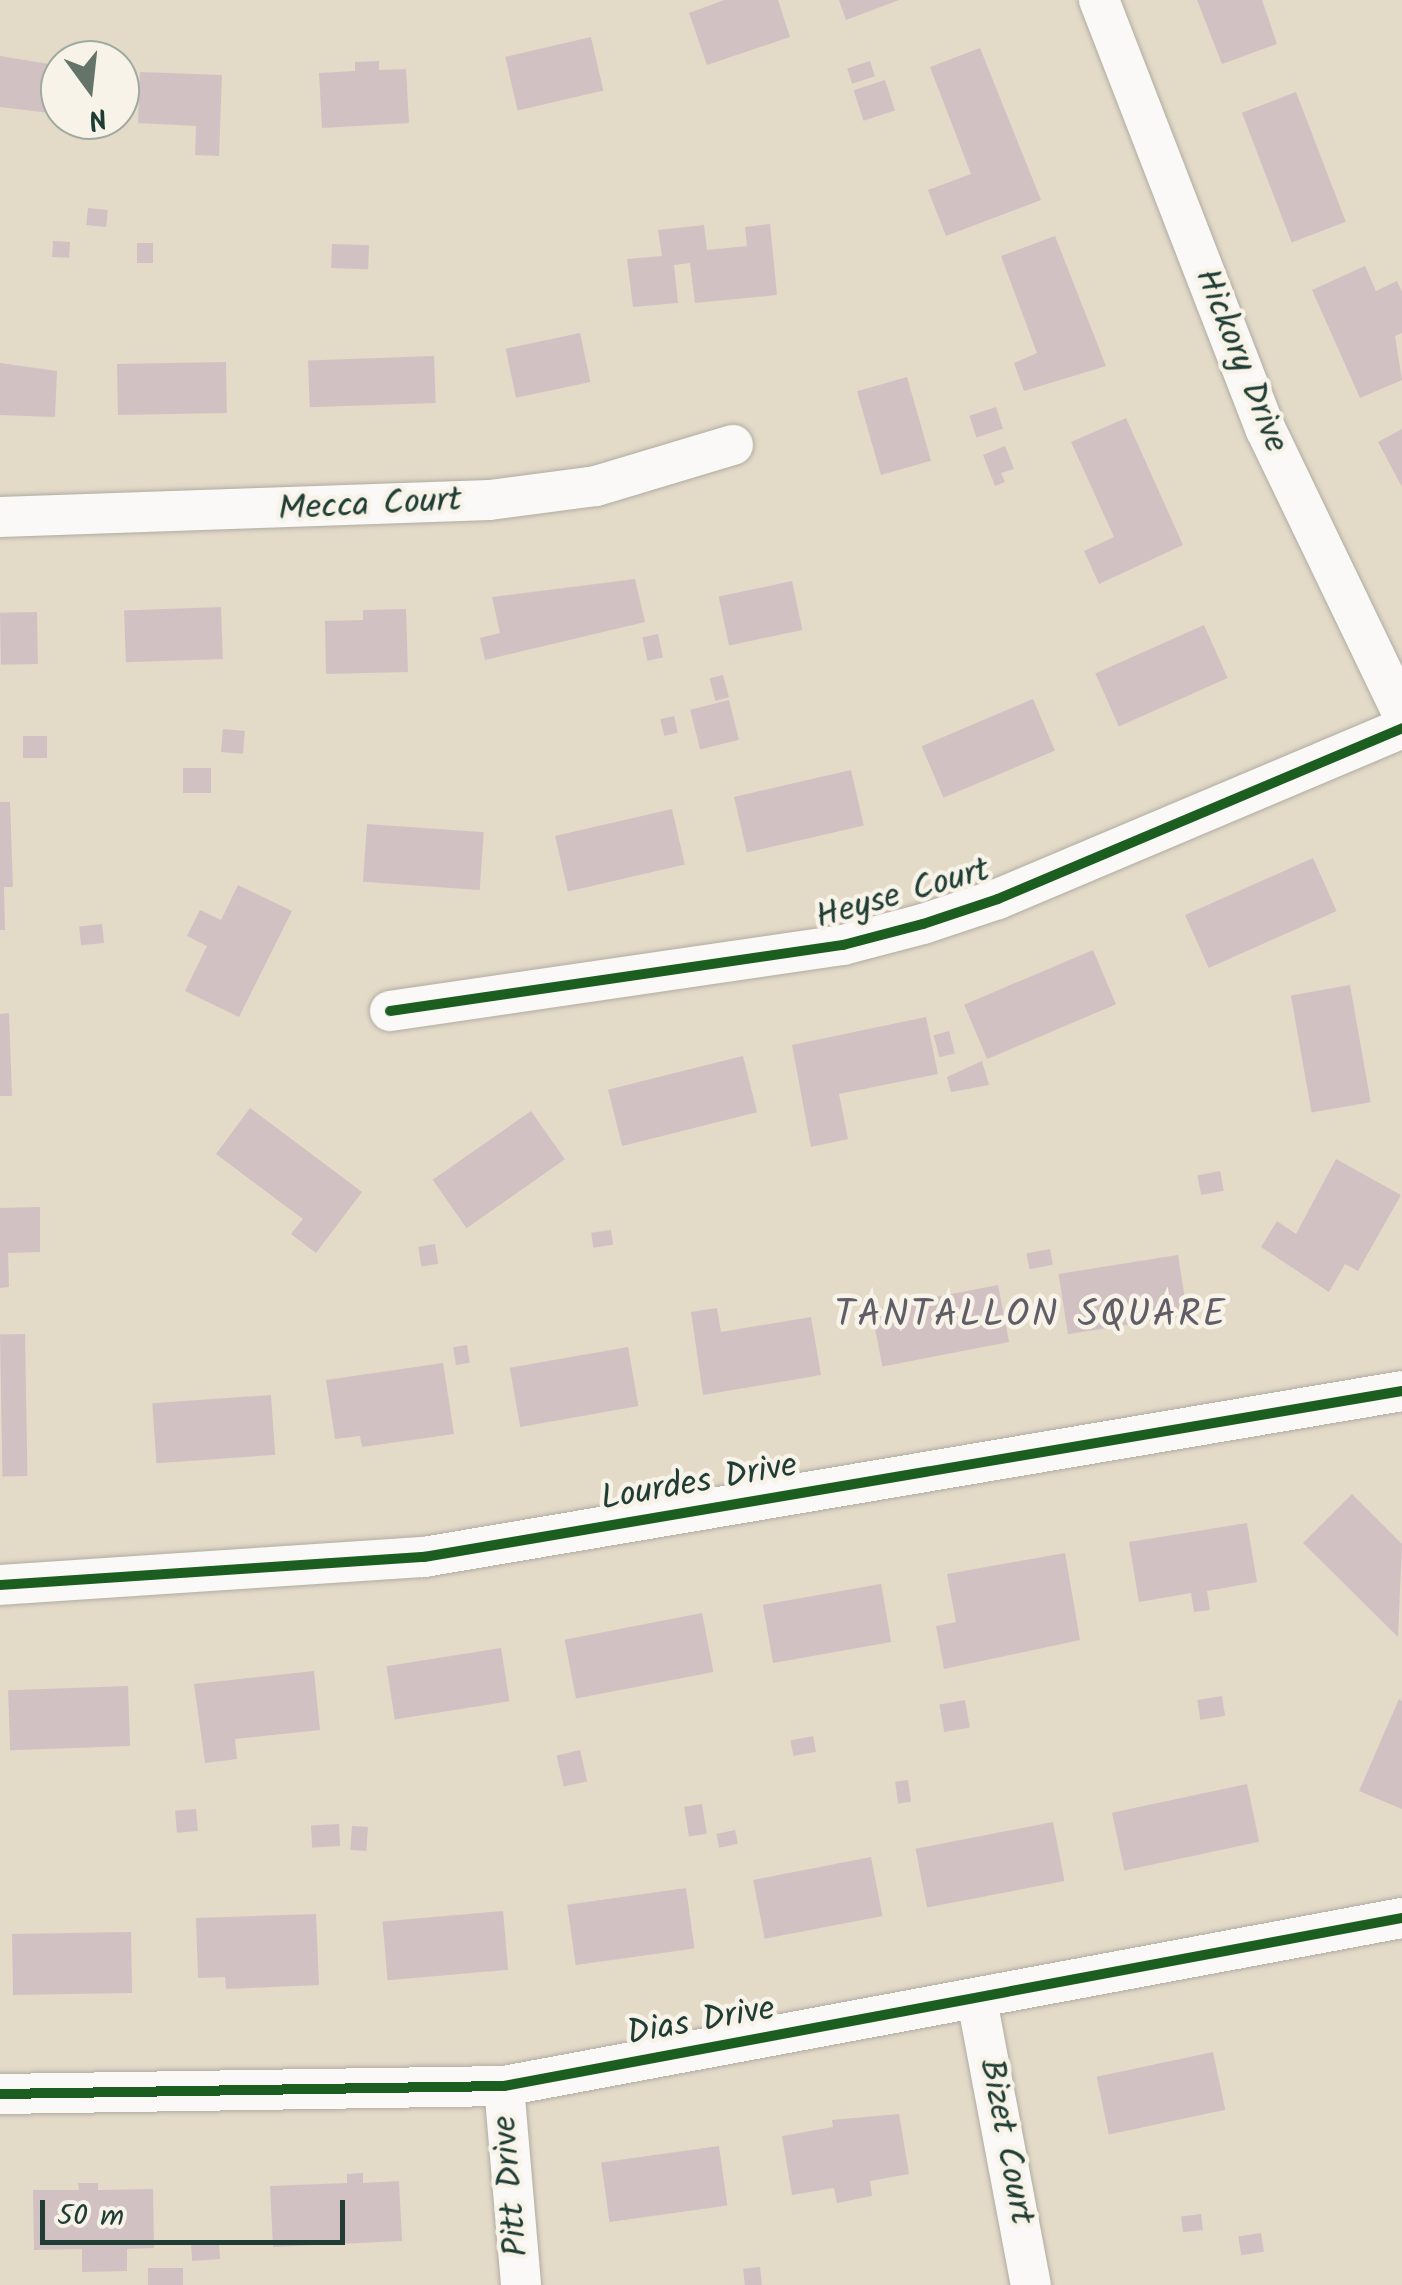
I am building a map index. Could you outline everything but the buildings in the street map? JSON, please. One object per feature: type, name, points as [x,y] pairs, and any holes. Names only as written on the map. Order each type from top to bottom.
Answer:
[{"type":"street","name":"Hickory Drive","points":[[1099,0],[1266,430],[1402,712]]},
{"type":"street","name":"Mecca Court","points":[[0,517],[490,500],[596,486],[733,445]]},
{"type":"street","name":"Heyse Court","points":[[390,1010],[843,945],[923,924],[998,899],[1402,728]]},
{"type":"street","name":"Lourdes Drive","points":[[0,1586],[424,1557],[1402,1391]]},
{"type":"street","name":"Dias Drive","points":[[0,2094],[504,2086],[1402,1918]]},
{"type":"street","name":"Bizet Court","points":[[977,2000],[1031,2285]]},
{"type":"street","name":"Pitt Drive","points":[[504,2086],[521,2285]]},
{"type":"cycle path","points":[[390,1011],[843,945],[923,924],[998,899],[1402,728]]},
{"type":"cycle path","points":[[0,1585],[424,1557],[1402,1391]]},
{"type":"cycle path","points":[[0,2094],[504,2086],[1402,1918]]},
{"type":"district","name":"TANTALLON SQUARE","points":[[1031,1317]]}]
